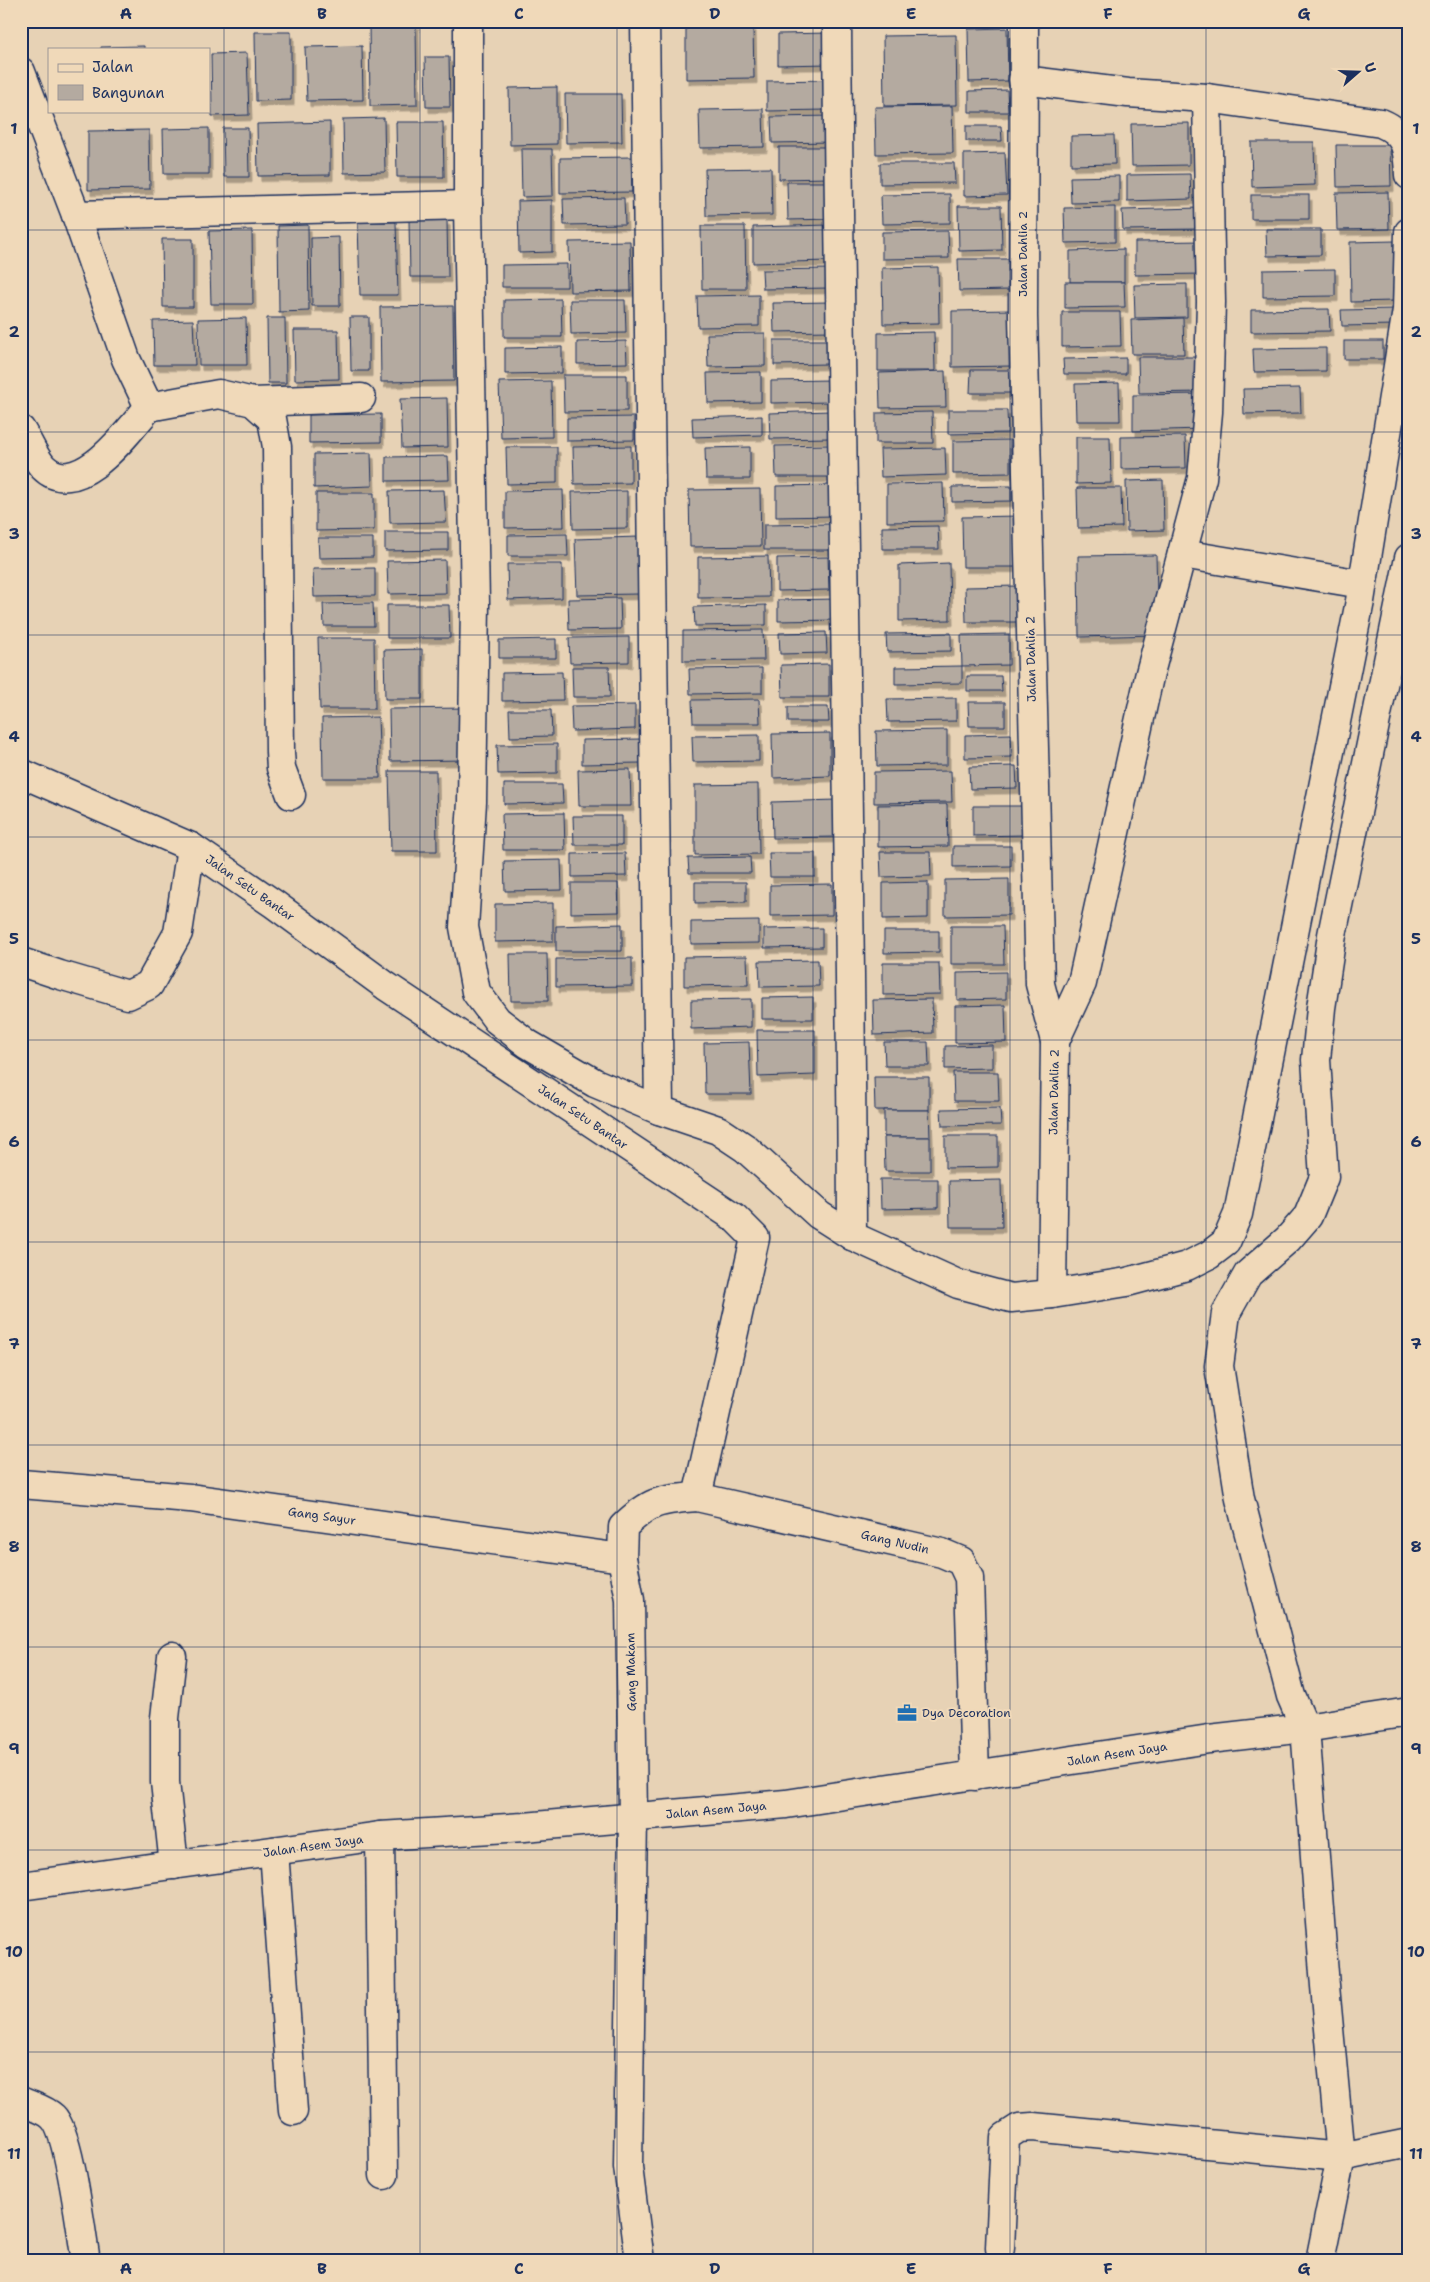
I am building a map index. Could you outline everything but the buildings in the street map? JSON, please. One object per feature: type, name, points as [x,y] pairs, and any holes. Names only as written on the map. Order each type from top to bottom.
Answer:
[{"type":"street","points":[[468,21],[468,205],[475,604],[472,802],[464,927],[476,992],[497,1020],[528,1044],[594,1083],[659,1110],[718,1130],[745,1148],[819,1215],[852,1236],[958,1284],[1011,1298],[1052,1294],[1127,1282],[1187,1266],[1209,1255],[1226,1242],[1238,1214],[1362,584],[1407,310],[1409,232]]},
{"type":"street","points":[[645,21],[659,1110]]},
{"type":"street","points":[[837,21],[852,1236]]},
{"type":"street","name":"Jalan Dahlia 2","points":[[1024,21],[1023,316],[1040,984],[1055,1041],[1052,1294]]},
{"type":"street","points":[[21,72],[76,215],[126,359],[137,386],[149,407]]},
{"type":"street","points":[[1023,80],[1128,93],[1207,98],[1381,123],[1396,129],[1404,142],[1408,156],[1409,175]]},
{"type":"street","points":[[1055,1041],[1082,983],[1149,677],[1202,478],[1208,412],[1211,302],[1207,98]]},
{"type":"street","points":[[76,215],[468,205]]},
{"type":"street","points":[[21,430],[43,467],[52,473],[68,476],[86,472],[120,441],[149,407],[219,394],[253,402],[361,398]]},
{"type":"street","points":[[253,402],[272,419],[277,447],[280,752],[281,768],[290,795]]},
{"type":"street","points":[[1182,554],[1362,584]]},
{"type":"street","points":[[1320,2261],[1341,2157],[1304,1728],[1292,1696],[1240,1499],[1219,1366],[1226,1313],[1248,1274],[1288,1239],[1308,1216],[1324,1177],[1316,1060],[1332,935],[1409,558]]},
{"type":"street","points":[[21,773],[191,847],[178,933],[149,985],[128,995],[60,976],[21,962]]},
{"type":"street","name":"Jalan Setu Bantar","points":[[191,847],[274,904],[386,986],[734,1218],[755,1238],[697,1498]]},
{"type":"street","name":"Gang Sayur","points":[[21,1484],[190,1498],[622,1558]]},
{"type":"street","name":"Gang Nudin","points":[[623,1527],[641,1510],[665,1499],[697,1498],[942,1553],[961,1561],[969,1578],[975,1776]]},
{"type":"street","name":"Gang Makam","points":[[623,1527],[622,1558],[630,1600],[633,1817],[628,2167],[640,2261]]},
{"type":"street","points":[[172,1656],[164,1718],[165,1782],[174,1865]]},
{"type":"street","name":"Jalan Asem Jaya","points":[[21,1886],[380,1836],[786,1804],[1209,1739],[1304,1728],[1409,1712]]},
{"type":"street","points":[[380,1836],[384,2175]]},
{"type":"street","points":[[274,1851],[294,2111]]},
{"type":"street","points":[[21,2101],[53,2117],[62,2133],[75,2192],[86,2261]]},
{"type":"street","points":[[1000,2248],[1005,2137],[1019,2128],[1033,2127],[1341,2157],[1409,2143]]},
{"type":"place","name":"Dya Decoration","points":[[907,1713]]}]
